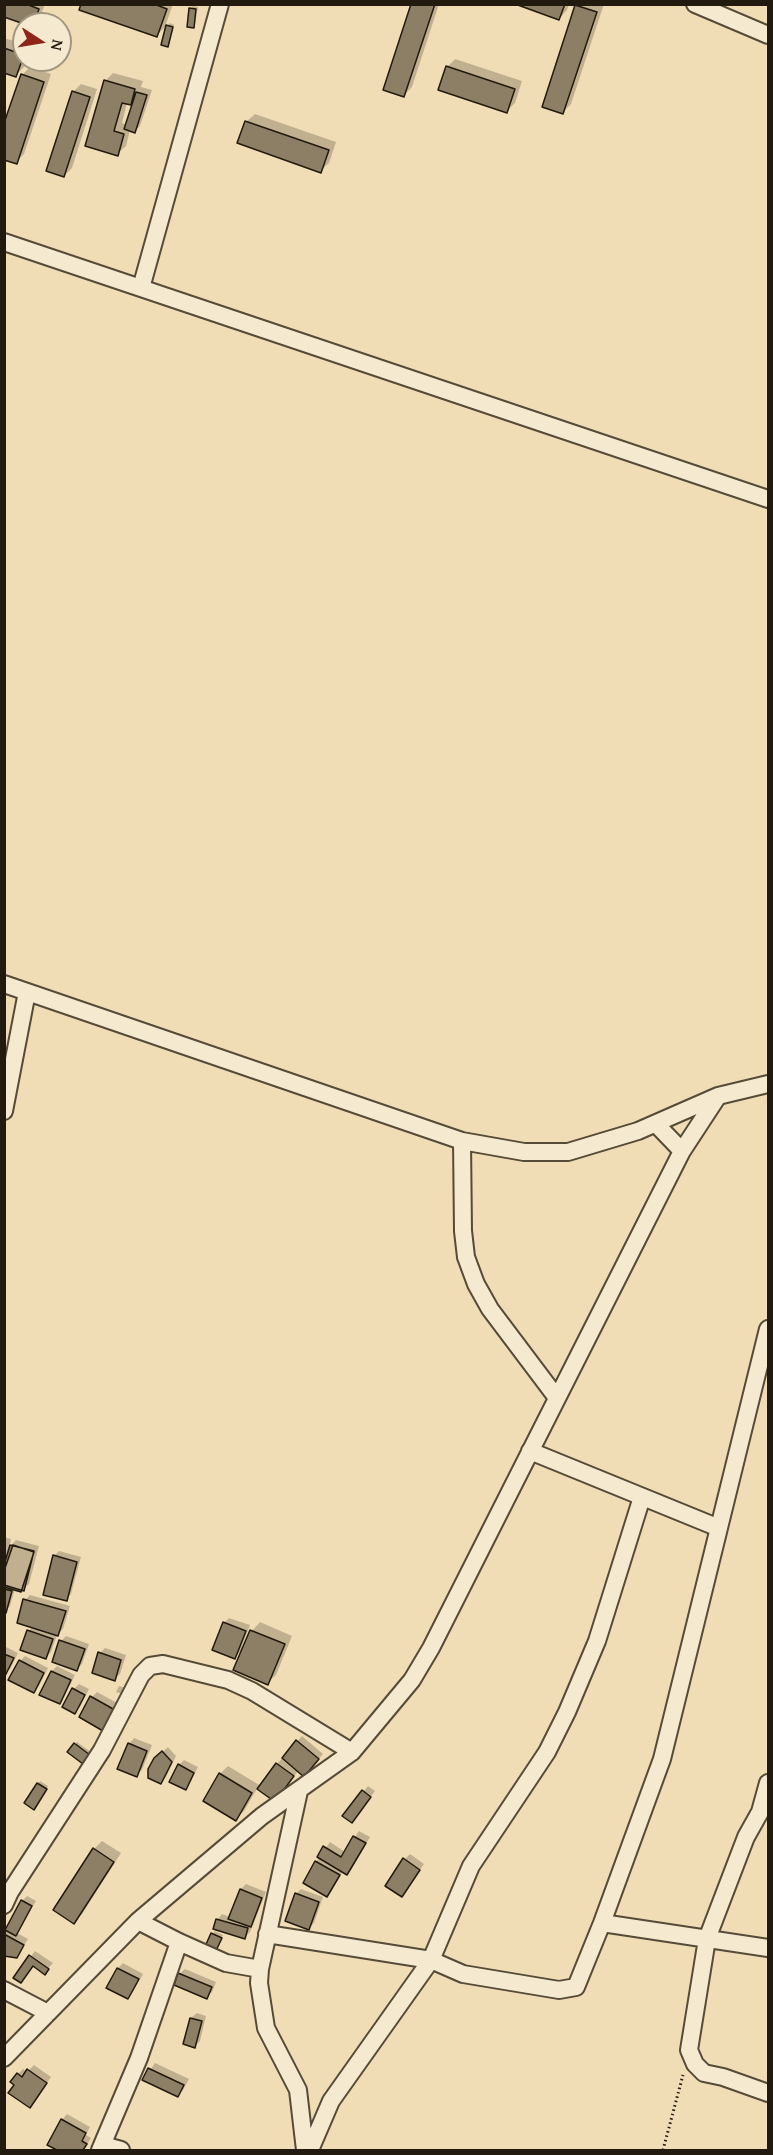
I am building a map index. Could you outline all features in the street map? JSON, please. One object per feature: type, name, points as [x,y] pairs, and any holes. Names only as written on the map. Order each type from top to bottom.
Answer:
[{"type":"street","points":[[141,288],[220,4]]},
{"type":"street","points":[[695,4],[768,34]]},
{"type":"street","points":[[4,242],[768,499]]},
{"type":"street","points":[[4,984],[462,1141],[524,1152],[568,1152],[638,1131],[718,1096],[768,1084]]},
{"type":"street","points":[[4,1111],[27,992]]},
{"type":"street","points":[[4,2058],[138,1921],[262,1816],[352,1752],[416,1672],[682,1151],[718,1096]]},
{"type":"street","points":[[656,1124],[682,1151]]},
{"type":"street","points":[[462,1141],[463,1231],[466,1257],[476,1284],[490,1309],[557,1398]]},
{"type":"street","points":[[267,1934],[431,1960],[463,1974],[559,1990],[576,1988],[662,1759],[768,1329]]},
{"type":"street","points":[[530,1451],[719,1528]]},
{"type":"street","points":[[310,2151],[331,2101],[431,1960],[471,1866],[547,1752],[567,1712],[597,1641],[642,1497]]},
{"type":"street","points":[[4,1905],[10,1892],[102,1750],[141,1675],[150,1666],[163,1664],[228,1680],[252,1690],[352,1752]]},
{"type":"street","points":[[768,1783],[760,1812],[746,1837],[707,1939],[689,2050],[695,2064],[704,2073],[723,2077],[768,2093]]},
{"type":"street","points":[[299,1791],[267,1934],[259,1983],[266,2028],[298,2090],[305,2151]]},
{"type":"street","points":[[138,1921],[226,1963],[260,1969]]},
{"type":"street","points":[[602,1923],[768,1948]]},
{"type":"street","points":[[121,2151],[102,2148],[139,2058],[179,1942]]},
{"type":"street","points":[[4,1990],[48,2013]]},
{"type":"path","points":[[663,2151],[689,2050]]},
{"type":"building","points":[[4,4],[26,4],[39,9],[38,12],[12,12],[12,20],[4,17]]},
{"type":"building","points":[[81,4],[154,4],[167,9],[157,37],[79,10]]},
{"type":"building","points":[[411,4],[435,4],[404,97],[383,90]]},
{"type":"building","points":[[515,4],[565,4],[559,20]]},
{"type":"building","points":[[575,5],[597,12],[563,114],[542,107]]},
{"type":"building","points":[[189,8],[196,9],[194,28],[187,27]]},
{"type":"building","points":[[166,25],[173,27],[168,47],[161,45]]},
{"type":"building","points":[[4,48],[12,51],[12,72],[18,72],[16,77],[4,73]]},
{"type":"building","points":[[446,66],[515,89],[507,113],[438,90]]},
{"type":"building","points":[[21,74],[44,82],[17,164],[4,160],[4,123]]},
{"type":"building","points":[[104,80],[135,89],[131,105],[122,103],[114,131],[124,134],[118,156],[85,146]]},
{"type":"building","points":[[72,91],[90,97],[64,177],[46,171]]},
{"type":"building","points":[[136,92],[147,95],[135,133],[124,129]]},
{"type":"building","points":[[245,121],[329,150],[321,173],[237,143]]},
{"type":"building","points":[[10,1545],[34,1551],[24,1591],[4,1585],[4,1565]]},
{"type":"building","points":[[13,1545],[34,1552],[21,1592],[4,1587],[4,1571]]},
{"type":"building","points":[[53,1555],[77,1562],[67,1601],[43,1595]]},
{"type":"building","points":[[4,1589],[12,1591],[6,1613],[4,1613]]},
{"type":"building","points":[[23,1599],[66,1611],[58,1636],[17,1623]]},
{"type":"building","points":[[223,1622],[246,1631],[235,1659],[212,1650]]},
{"type":"building","points":[[27,1630],[53,1639],[46,1659],[20,1650]]},
{"type":"building","points":[[250,1630],[285,1644],[268,1685],[233,1670]]},
{"type":"building","points":[[59,1640],[85,1649],[77,1671],[52,1662]]},
{"type":"building","points":[[98,1652],[121,1660],[115,1681],[92,1673]]},
{"type":"building","points":[[4,1654],[14,1658],[5,1676],[4,1676]]},
{"type":"building","points":[[19,1660],[44,1673],[34,1693],[8,1680]]},
{"type":"building","points":[[51,1671],[71,1680],[60,1704],[39,1695]]},
{"type":"building","points":[[72,1688],[85,1695],[75,1714],[62,1707]]},
{"type":"building","points":[[90,1696],[115,1710],[103,1731],[79,1717]]},
{"type":"building","points":[[296,1740],[319,1759],[304,1777],[282,1758]]},
{"type":"building","points":[[74,1743],[90,1755],[83,1764],[67,1752]]},
{"type":"building","points":[[128,1743],[147,1751],[137,1777],[117,1769]]},
{"type":"building","points":[[162,1751],[172,1762],[161,1784],[148,1778],[148,1769],[154,1758]]},
{"type":"building","points":[[276,1763],[294,1776],[275,1802],[257,1789]]},
{"type":"building","points":[[178,1764],[194,1773],[186,1790],[169,1782]]},
{"type":"building","points":[[219,1773],[252,1793],[236,1821],[203,1801]]},
{"type":"building","points":[[37,1783],[47,1789],[34,1810],[24,1803]]},
{"type":"building","points":[[362,1790],[371,1797],[352,1823],[342,1816]]},
{"type":"building","points":[[353,1836],[366,1843],[347,1875],[317,1857],[323,1846],[341,1857]]},
{"type":"building","points":[[93,1848],[114,1862],[74,1924],[53,1910]]},
{"type":"building","points":[[403,1858],[420,1870],[402,1897],[385,1886]]},
{"type":"building","points":[[315,1861],[340,1875],[327,1897],[303,1883]]},
{"type":"building","points":[[240,1889],[262,1898],[251,1927],[228,1919]]},
{"type":"building","points":[[295,1893],[319,1902],[309,1930],[285,1921]]},
{"type":"building","points":[[21,1900],[32,1906],[16,1936],[5,1930]]},
{"type":"building","points":[[216,1919],[248,1928],[245,1939],[213,1929]]},
{"type":"building","points":[[211,1933],[222,1938],[214,1955],[203,1951]]},
{"type":"building","points":[[4,1934],[24,1945],[17,1958],[4,1956]]},
{"type":"building","points":[[29,1955],[49,1969],[45,1975],[33,1966],[21,1983],[13,1978]]},
{"type":"building","points":[[117,1968],[139,1979],[128,1999],[106,1988]]},
{"type":"building","points":[[178,1973],[212,1987],[207,1999],[174,1985]]},
{"type":"building","points":[[190,2018],[202,2021],[195,2048],[183,2044]]},
{"type":"building","points":[[148,2068],[184,2085],[178,2097],[142,2080]]},
{"type":"building","points":[[27,2069],[47,2083],[30,2108],[8,2093],[14,2085],[10,2082],[17,2073],[22,2077]]},
{"type":"building","points":[[61,2119],[86,2133],[82,2141],[87,2144],[83,2150],[57,2150],[47,2145]]}]
